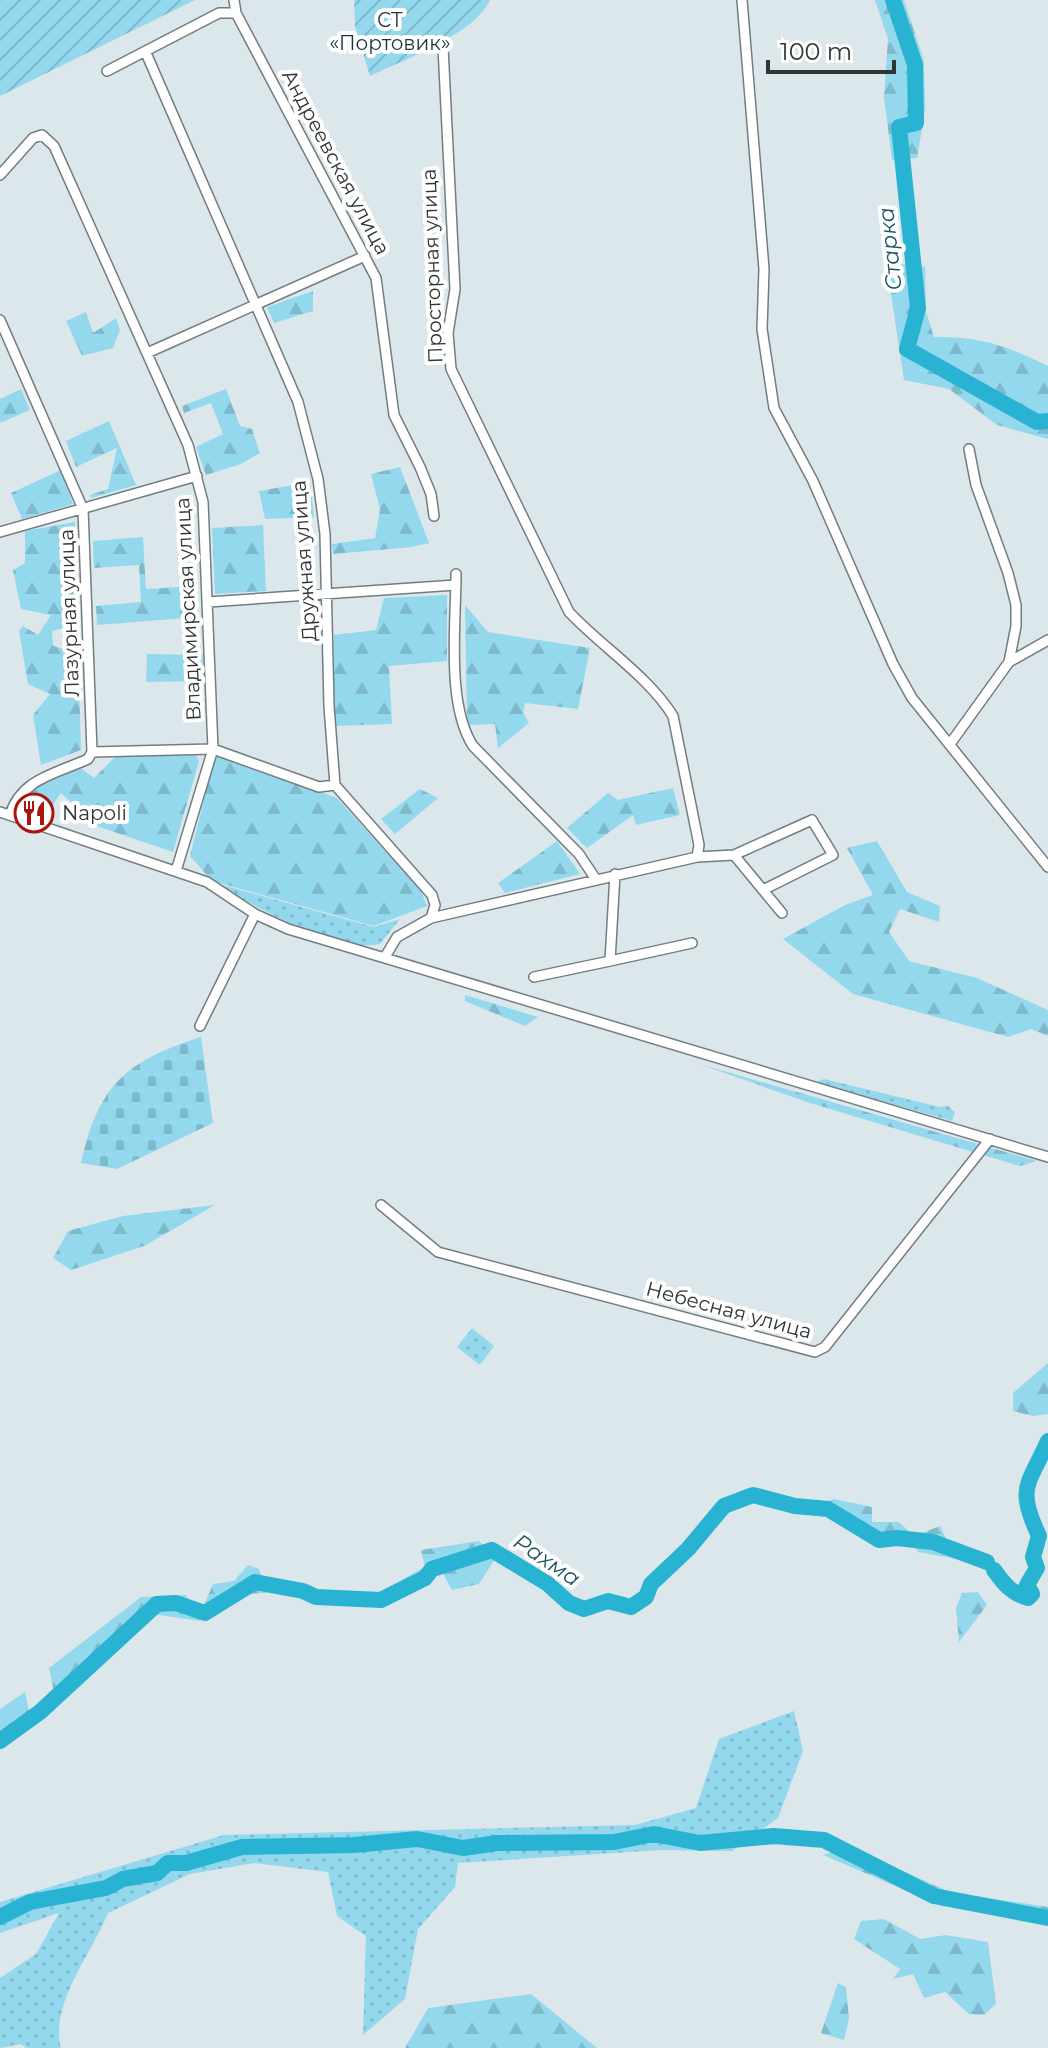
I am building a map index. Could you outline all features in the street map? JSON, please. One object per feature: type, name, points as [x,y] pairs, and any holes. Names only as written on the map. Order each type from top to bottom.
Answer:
[{"type":"street","name":"Андреевская улица","points":[[234,0],[236,13],[376,278],[394,415],[431,494],[434,516]]},
{"type":"street","points":[[742,0],[764,269],[762,329],[772,398],[813,481],[893,664],[912,698],[1048,867]]},
{"type":"street","points":[[107,71],[219,13],[236,13]]},
{"type":"street","points":[[164,29],[170,40]]},
{"type":"street","name":"Просторная улица","points":[[443,47],[455,289],[448,333],[451,369],[569,612],[595,640],[663,700],[673,716],[699,845],[697,857]]},
{"type":"street","name":"Дружная улица","points":[[146,53],[308,433],[320,493],[328,594],[329,706],[335,785]]},
{"type":"street","name":"Владимирская улица","points":[[0,175],[33,138],[42,135],[54,146],[188,445],[203,502],[213,749],[319,787],[335,785]]},
{"type":"street","points":[[147,353],[365,256]]},
{"type":"street","name":"Лазурная улица","points":[[0,320],[83,509],[92,752]]},
{"type":"street","points":[[969,449],[976,485],[1016,605],[1009,662]]},
{"type":"street","points":[[0,532],[197,476]]},
{"type":"street","points":[[208,602],[328,594],[456,580],[456,671],[465,732],[473,746],[579,854],[595,878]]},
{"type":"street","points":[[950,744],[1009,662],[1048,640]]},
{"type":"street","points":[[176,871],[213,749],[92,752],[88,759],[24,787],[5,814],[176,871],[223,890],[255,914],[288,929],[1048,1157]]},
{"type":"street","points":[[335,785],[432,895],[435,905],[431,918]]},
{"type":"street","points":[[385,957],[397,937],[431,918],[595,878],[697,857],[734,855],[812,820],[833,855],[763,890]]},
{"type":"street","points":[[734,855],[782,913]]},
{"type":"street","points":[[610,961],[615,874]]},
{"type":"street","points":[[200,1026],[255,914]]},
{"type":"street","points":[[534,977],[692,943]]},
{"type":"street","name":"Небесная улица","points":[[381,1205],[438,1252],[815,1352],[825,1347],[990,1139]]},
{"type":"green space","points":[[0,0],[195,0],[0,96]]},
{"type":"green space","name":"СТ «Портовик»","points":[[354,0],[490,0],[470,24],[454,35],[370,76],[355,26]]},
{"type":"green space","points":[[875,0],[904,0],[924,61],[925,111],[917,158],[892,160],[884,97],[888,39]]},
{"type":"green space","points":[[899,264],[925,267],[926,312],[934,337],[966,338],[993,344],[1048,366],[1048,439],[997,425],[949,389],[904,380],[889,281]]},
{"type":"green space","points":[[313,291],[313,311],[274,323],[267,307]]},
{"type":"green space","points":[[86,312],[93,333],[116,318],[120,330],[113,348],[82,356],[66,321]]},
{"type":"green space","points":[[21,389],[30,410],[0,423],[0,399]]},
{"type":"green space","points":[[226,389],[240,426],[252,429],[260,453],[241,464],[206,475],[196,447],[223,434],[211,403],[184,413],[182,406]]},
{"type":"green space","points":[[109,421],[136,485],[91,498],[90,495],[108,489],[117,448],[76,467],[66,441]]},
{"type":"green space","points":[[400,467],[429,543],[333,554],[332,544],[375,538],[380,509],[371,474]]},
{"type":"green space","points":[[61,470],[73,504],[22,519],[11,493]]},
{"type":"green space","points":[[310,482],[314,517],[265,519],[259,491]]},
{"type":"green space","points":[[75,522],[77,607],[72,626],[52,631],[53,646],[78,653],[81,750],[41,765],[33,715],[50,694],[28,684],[19,631],[23,626],[38,635],[51,615],[21,609],[13,570],[25,563],[25,531]]},
{"type":"green space","points":[[263,525],[266,591],[215,594],[212,528]]},
{"type":"green space","points":[[143,537],[146,589],[197,586],[198,617],[97,625],[96,606],[141,602],[139,565],[94,568],[93,541]]},
{"type":"green space","points":[[447,595],[447,661],[389,666],[392,724],[333,726],[334,635],[376,630],[384,598]]},
{"type":"green space","points":[[465,605],[488,632],[590,648],[578,709],[525,703],[523,712],[529,723],[498,748],[495,724],[467,725]]},
{"type":"green space","points":[[147,654],[203,655],[204,681],[146,682]]},
{"type":"green space","points":[[194,752],[199,761],[173,852],[79,820],[73,804],[61,793],[49,810],[16,801],[26,787],[78,766],[94,778],[117,755]]},
{"type":"green space","points":[[216,752],[337,798],[421,891],[427,906],[374,926],[212,881],[190,856]]},
{"type":"green space","points":[[673,788],[680,815],[636,825],[633,815],[587,848],[567,828],[608,793],[618,800]]},
{"type":"green space","points":[[420,789],[438,798],[395,834],[381,819]]},
{"type":"green space","points":[[557,841],[580,874],[505,893],[498,883]]},
{"type":"green space","points":[[877,841],[907,892],[940,906],[939,922],[900,909],[889,932],[909,961],[977,978],[1048,1010],[1048,1036],[1031,1029],[1008,1037],[853,994],[783,939],[845,905],[873,895],[847,848]]},
{"type":"green space","points":[[219,884],[374,927],[400,919],[380,944],[341,942],[275,916]]},
{"type":"green space","points":[[465,995],[538,1017],[525,1026],[465,1001]]},
{"type":"green space","points":[[201,1037],[213,1123],[117,1169],[81,1163],[96,1114],[119,1080],[153,1056]]},
{"type":"green space","points":[[699,1064],[1037,1161],[1020,1166],[810,1103]]},
{"type":"green space","points":[[824,1079],[940,1107],[948,1106],[955,1112],[952,1121],[816,1082]]},
{"type":"green space","points":[[215,1205],[144,1246],[71,1270],[53,1258],[68,1231],[123,1216]]},
{"type":"green space","points":[[472,1328],[494,1346],[480,1365],[457,1347]]},
{"type":"green space","points":[[1048,1363],[1048,1414],[1033,1416],[1013,1411],[1013,1393]]},
{"type":"green space","points":[[834,1499],[872,1507],[872,1522],[899,1522],[914,1536],[940,1526],[948,1543],[968,1561],[918,1552],[912,1543],[882,1547],[852,1520],[822,1503]]},
{"type":"green space","points":[[479,1541],[495,1559],[479,1584],[452,1590],[442,1572],[404,1596],[376,1594],[425,1567],[421,1550]]},
{"type":"green space","points":[[248,1565],[259,1569],[267,1593],[243,1594],[218,1610],[203,1607],[213,1584],[234,1581]]},
{"type":"green space","points":[[978,1592],[987,1605],[959,1642],[956,1608],[962,1593]]},
{"type":"green space","points":[[186,1595],[200,1621],[153,1614],[56,1703],[49,1668],[141,1597]]},
{"type":"green space","points":[[25,1692],[29,1712],[0,1736],[0,1709]]},
{"type":"green space","points":[[794,1711],[803,1751],[778,1818],[732,1851],[661,1850],[458,1863],[455,1887],[418,1929],[405,1999],[363,2035],[366,1936],[337,1916],[328,1872],[254,1863],[190,1874],[108,1913],[66,1997],[59,2031],[61,2048],[26,2048],[21,2044],[0,2048],[0,1978],[36,1954],[59,1913],[0,1933],[0,1902],[224,1835],[635,1825],[696,1808],[719,1739]]},
{"type":"green space","points":[[848,1847],[950,1892],[1048,1907],[1048,1924],[942,1906],[823,1855]]},
{"type":"green space","points":[[884,1919],[920,1939],[946,1935],[988,1942],[996,2004],[984,2015],[969,2014],[945,1992],[924,1998],[913,1974],[893,1979],[900,1969],[854,1939],[861,1921]]},
{"type":"green space","points":[[838,1983],[846,1987],[849,2019],[844,2040],[821,2033]]},
{"type":"green space","points":[[531,1994],[597,2048],[405,2048],[428,2008]]},
{"type":"waterway","name":"Старка","points":[[893,0],[915,65],[916,123],[899,127],[918,308],[907,349],[1037,422],[1048,421]]},
{"type":"waterway","name":"Рахма","points":[[994,1570],[1012,1591],[1028,1598],[1032,1594],[1027,1585],[1037,1568],[1033,1557],[1039,1536],[1026,1496],[1030,1478],[1048,1441]]},
{"type":"waterway","name":"Рахма","points":[[0,1741],[40,1712],[157,1604],[176,1603],[205,1613],[255,1582],[303,1591],[316,1597],[381,1600],[425,1578],[432,1569],[492,1550],[548,1584],[569,1603],[584,1609],[608,1601],[631,1607],[646,1597],[651,1584],[688,1549],[724,1506],[753,1495],[795,1506],[828,1509],[879,1540],[897,1538],[933,1542],[987,1562]]},
{"type":"waterway","points":[[0,1917],[30,1902],[106,1888],[123,1879],[157,1873],[168,1863],[186,1863],[242,1847],[354,1845],[417,1839],[463,1848],[497,1843],[614,1842],[654,1834],[700,1843],[774,1836],[824,1840],[934,1896],[1048,1918]]},
{"type":"place","name":"Napoli","points":[[34,813]]}]
